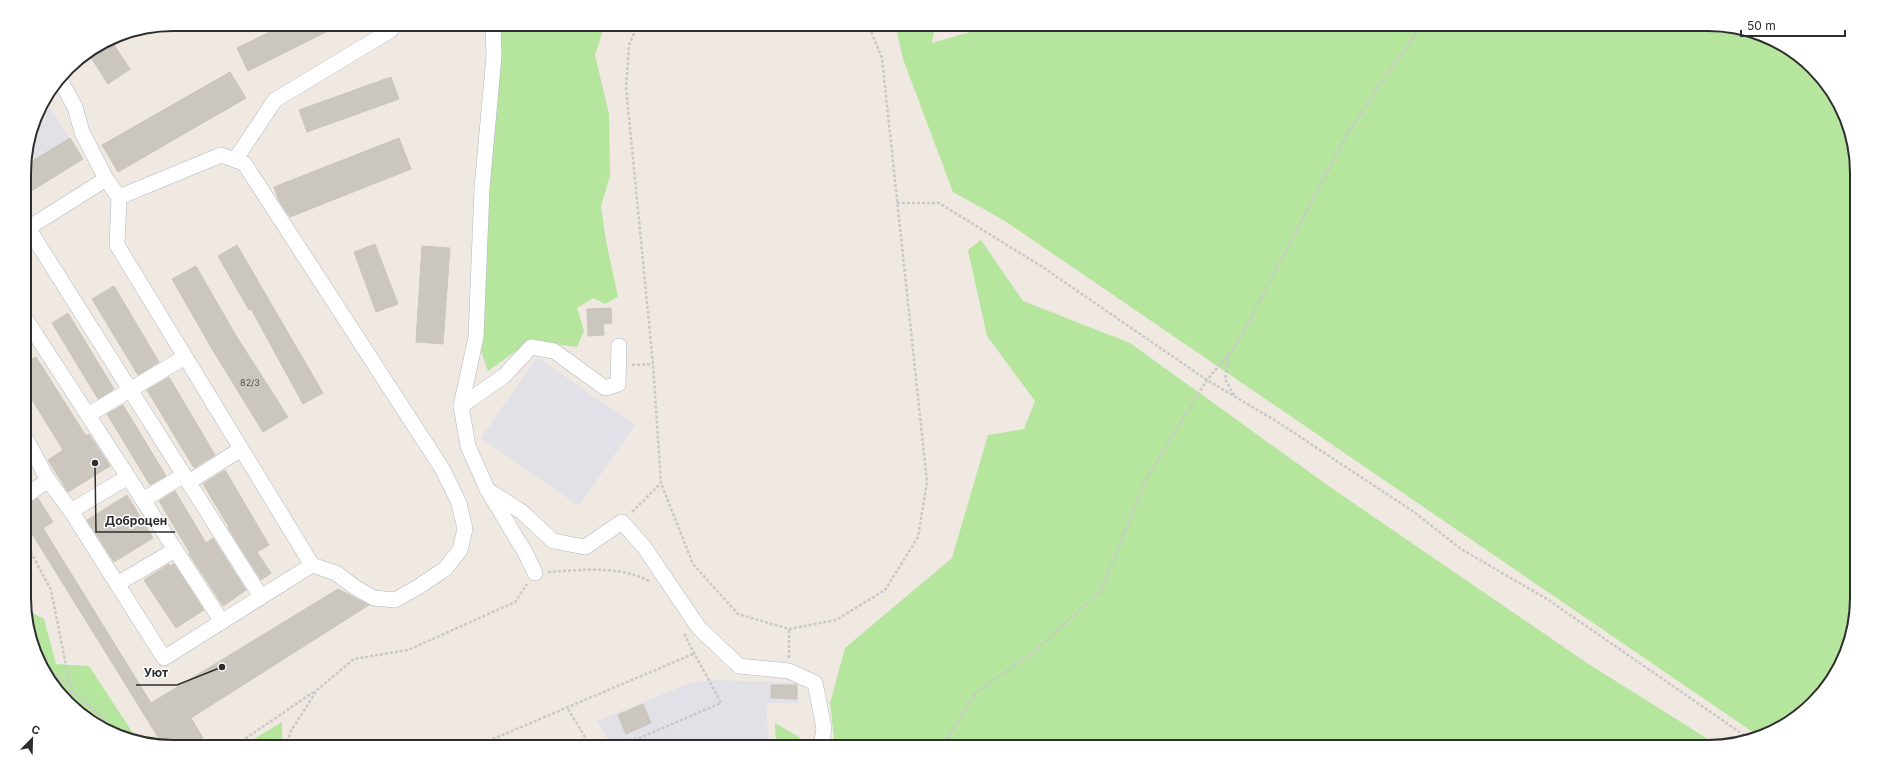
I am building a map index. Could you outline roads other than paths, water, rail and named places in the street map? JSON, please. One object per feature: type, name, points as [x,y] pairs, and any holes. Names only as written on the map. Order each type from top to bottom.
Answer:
[{"type":"street","points":[[235,160],[275,100],[389,31]]},
{"type":"street","points":[[493,31],[494,56],[482,188],[476,337],[461,406],[468,446],[487,490],[526,554],[535,573]]},
{"type":"street","points":[[62,84],[75,107],[82,132],[106,179],[119,197],[117,245],[312,565],[336,573],[356,588],[374,598],[395,600],[418,588],[445,569],[460,550],[465,529],[459,503],[443,470],[244,163],[221,155],[119,197]]},
{"type":"street","points":[[31,226],[106,179]]},
{"type":"street","points":[[31,237],[131,391],[261,597]]},
{"type":"street","points":[[31,327],[222,622]]},
{"type":"street","points":[[461,406],[504,376],[531,348],[554,351],[606,388],[618,384],[620,346]]},
{"type":"street","points":[[88,415],[131,391],[185,357]]},
{"type":"street","points":[[31,448],[48,480],[71,511],[164,658],[312,565]]},
{"type":"street","points":[[143,500],[241,449]]},
{"type":"street","points":[[71,511],[128,477]]},
{"type":"street","points":[[31,492],[48,480]]},
{"type":"street","points":[[487,490],[522,512],[553,541],[585,547],[622,522],[644,547],[699,628],[739,666],[789,671],[815,683],[824,728],[822,740]]},
{"type":"street","points":[[117,584],[175,550]]},
{"type":"place","name":"Доброцен","points":[[95,463]]},
{"type":"place","name":"Уют","points":[[222,667]]}]
